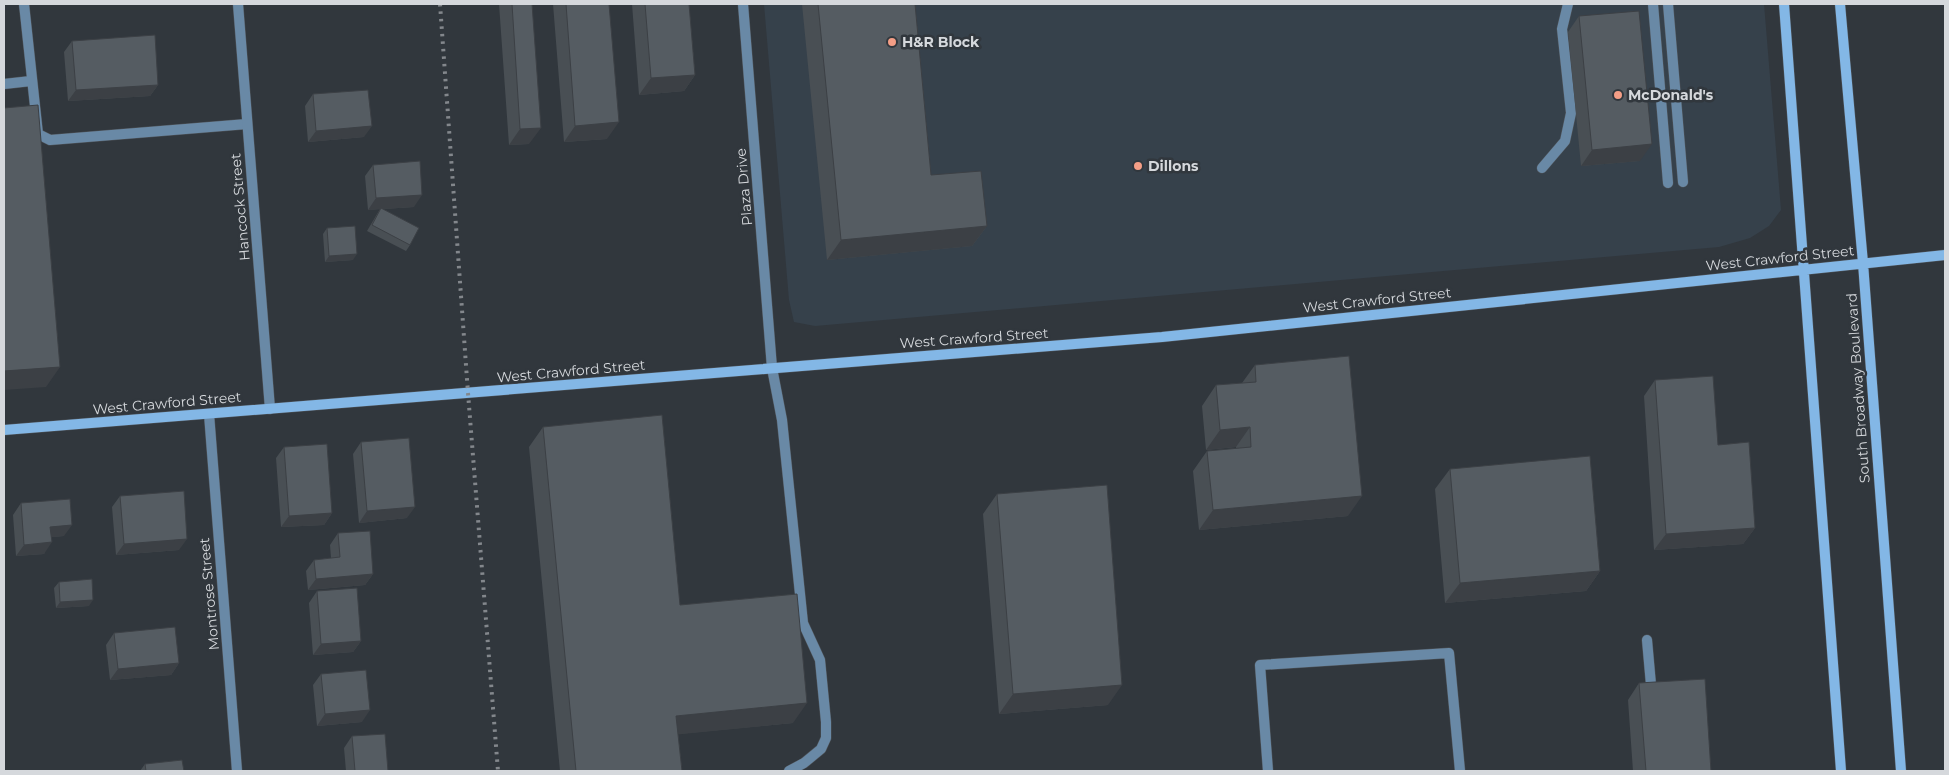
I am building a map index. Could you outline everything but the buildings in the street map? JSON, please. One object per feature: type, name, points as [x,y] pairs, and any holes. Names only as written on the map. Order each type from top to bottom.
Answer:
[{"type":"main road","points":[[1784,4],[1841,771]]},
{"type":"main road","name":"South Broadway Boulevard","points":[[1840,4],[1863,263],[1901,771]]},
{"type":"main road","name":"West Crawford Street","points":[[4,430],[1162,338],[1945,255]]},
{"type":"street","points":[[24,4],[38,134],[50,140],[247,124]]},
{"type":"street","name":"Hancock Street","points":[[238,4],[270,409]]},
{"type":"street","name":"Plaza Drive","points":[[743,4],[772,368],[782,420],[803,623],[820,660],[826,722],[826,738],[821,748],[804,763],[789,771]]},
{"type":"street","points":[[1542,168],[1565,142],[1571,113],[1562,29],[1562,4]]},
{"type":"street","points":[[1562,29],[1568,4]]},
{"type":"street","points":[[1653,4],[1668,183]]},
{"type":"street","points":[[1668,4],[1683,182]]},
{"type":"street","points":[[4,84],[32,81]]},
{"type":"street","name":"Montrose Street","points":[[209,414],[237,771]]},
{"type":"street","points":[[1647,640],[1652,706]]},
{"type":"street","points":[[1268,771],[1260,665],[1449,653],[1460,771]]},
{"type":"shaded area","points":[[764,4],[1764,4],[1781,210],[1769,226],[1750,238],[1719,247],[815,326],[794,322],[789,300]]},
{"type":"railway","points":[[440,4],[498,771]]},
{"type":"place","name":"H&R Block","points":[[892,42]]},
{"type":"place","name":"McDonald's","points":[[1618,95]]},
{"type":"place","name":"Dillons","points":[[1138,166]]}]
